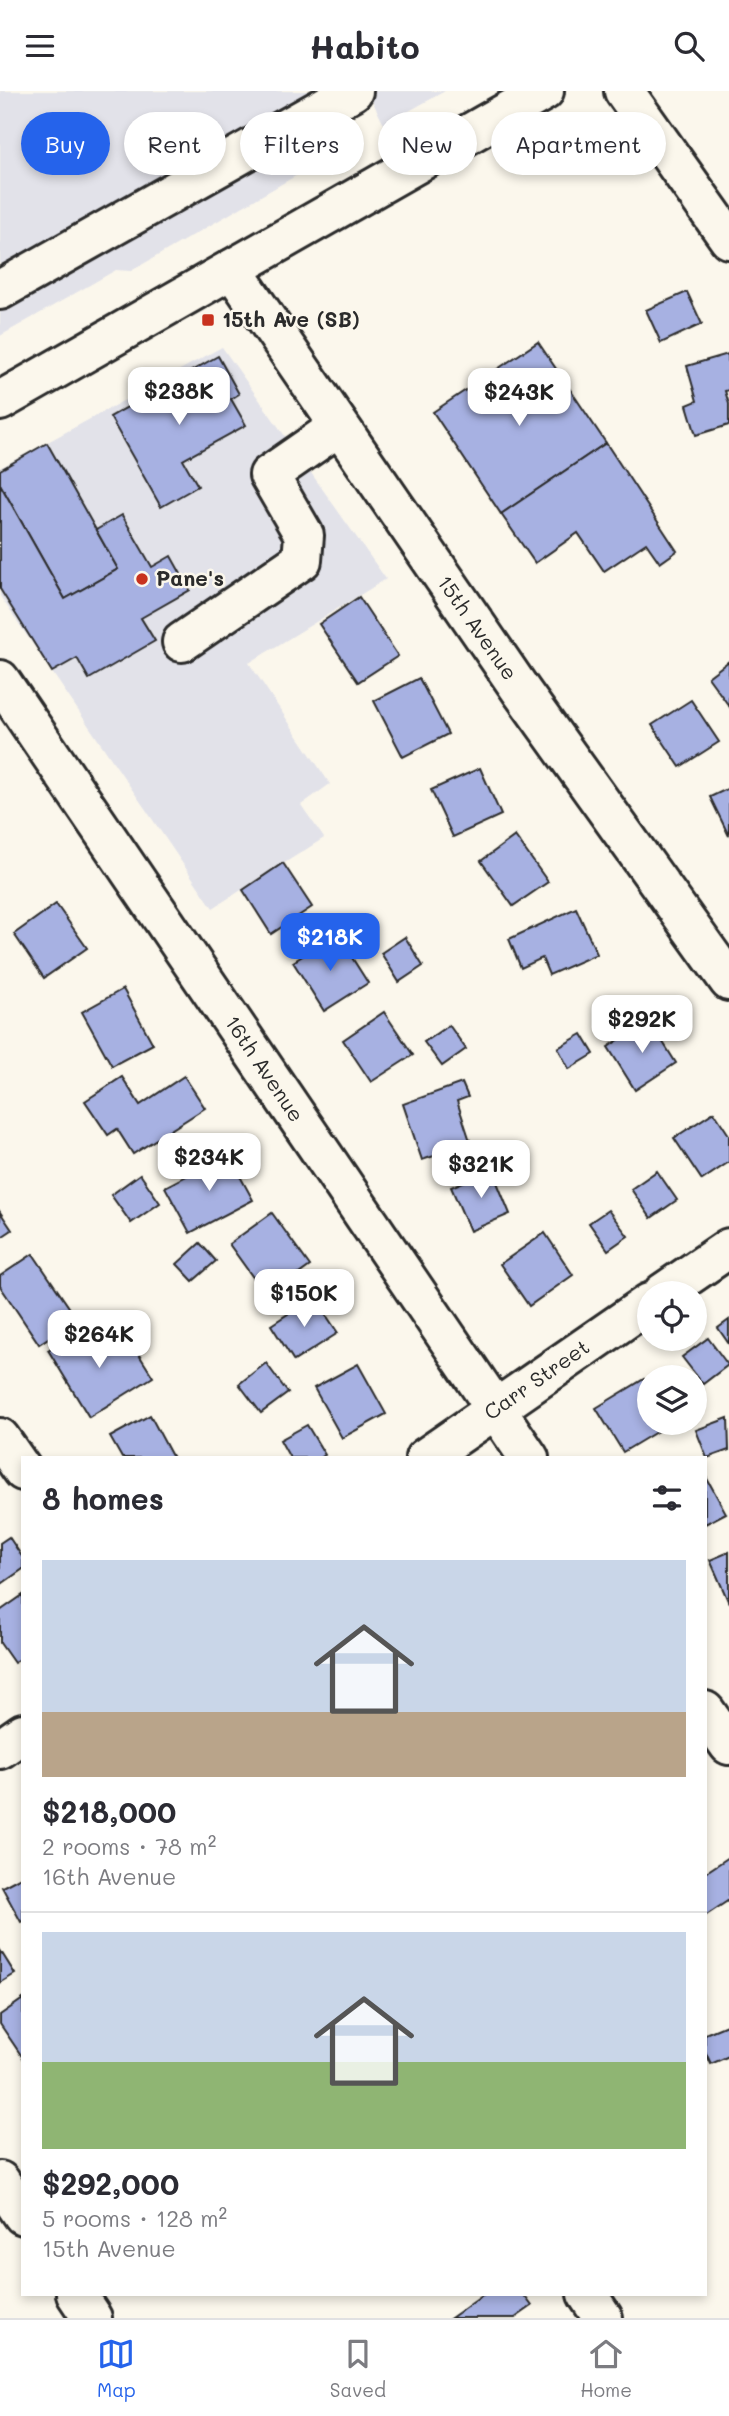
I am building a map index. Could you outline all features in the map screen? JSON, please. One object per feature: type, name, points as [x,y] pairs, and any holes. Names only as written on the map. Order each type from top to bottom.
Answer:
[{"type":"street","points":[[0,290],[353,91]]},
{"type":"street","points":[[0,401],[544,91]]},
{"type":"street","points":[[624,91],[729,239]]},
{"type":"street","name":"15th Avenue","points":[[232,269],[522,692],[729,981]]},
{"type":"street","points":[[182,642],[302,560],[304,535],[269,475],[338,427]]},
{"type":"street","name":"16th Avenue","points":[[0,680],[527,1456]]},
{"type":"street","points":[[681,1281],[729,1248]]},
{"type":"street","name":"Carr Street","points":[[428,1456],[637,1311]]},
{"type":"street","points":[[0,1438],[21,1468]]},
{"type":"street","points":[[707,1714],[729,1745]]},
{"type":"street","points":[[0,1748],[21,1734]]},
{"type":"street","points":[[0,2181],[21,2212]]},
{"type":"street","points":[[77,2296],[92,2318]]},
{"type":"street","points":[[588,2296],[603,2318]]},
{"type":"shaded area","points":[[0,91],[359,91],[346,112],[240,112],[240,175],[297,175],[131,271],[116,270],[0,336]]},
{"type":"shaded area","points":[[370,91],[445,91],[407,112],[378,113]]},
{"type":"shaded area","points":[[222,347],[386,579],[249,663],[330,784],[301,805],[324,838],[213,908],[0,596],[0,468]]},
{"type":"building","points":[[687,292],[702,324],[661,343],[646,310]]},
{"type":"building","points":[[538,342],[606,443],[501,514],[433,412]]},
{"type":"building","points":[[728,354],[729,390],[725,391],[729,404],[729,425],[696,435],[687,405],[697,401],[687,366]]},
{"type":"building","points":[[218,356],[239,394],[231,399],[246,425],[183,460],[198,486],[161,507],[110,417]]},
{"type":"building","points":[[47,443],[118,569],[65,599],[0,484],[0,470]]},
{"type":"building","points":[[606,443],[677,551],[660,563],[646,543],[604,571],[578,533],[535,563],[501,514]]},
{"type":"building","name":"Pane's","points":[[0,484],[65,599],[118,569],[96,530],[122,515],[152,567],[171,556],[190,590],[141,618],[155,641],[89,679],[77,658],[52,672],[0,589]]},
{"type":"building","points":[[359,597],[398,656],[358,682],[319,624]]},
{"type":"building","points":[[729,661],[729,706],[708,677]]},
{"type":"building","points":[[419,678],[448,734],[403,757],[374,701]]},
{"type":"building","points":[[691,700],[719,742],[680,767],[652,725]]},
{"type":"building","points":[[480,768],[501,815],[453,837],[431,790]]},
{"type":"building","points":[[729,788],[729,836],[710,797]]},
{"type":"building","points":[[515,836],[548,882],[513,906],[481,861]]},
{"type":"building","points":[[283,863],[312,907],[271,934],[243,890]]},
{"type":"building","points":[[56,904],[87,948],[44,978],[14,934]]},
{"type":"building","points":[[576,908],[597,954],[549,975],[542,958],[521,968],[509,939]]},
{"type":"building","points":[[337,934],[368,983],[324,1011],[293,962]]},
{"type":"building","points":[[405,937],[423,966],[399,982],[381,953]]},
{"type":"building","points":[[123,989],[153,1044],[112,1066],[82,1012]]},
{"type":"building","points":[[384,1012],[413,1055],[371,1082],[343,1040]]},
{"type":"building","points":[[649,1020],[676,1063],[635,1090],[608,1047]]},
{"type":"building","points":[[449,1025],[466,1049],[442,1066],[424,1042]]},
{"type":"building","points":[[582,1034],[594,1054],[569,1069],[558,1048]]},
{"type":"building","points":[[184,1076],[205,1108],[133,1154],[117,1129],[108,1135],[85,1101],[122,1077],[140,1105]]},
{"type":"building","points":[[462,1083],[468,1097],[457,1101],[471,1144],[422,1160],[403,1104]]},
{"type":"building","points":[[714,1112],[729,1135],[729,1162],[702,1180],[674,1138]]},
{"type":"building","points":[[228,1154],[253,1200],[190,1233],[165,1187]]},
{"type":"building","points":[[492,1170],[510,1214],[470,1231],[451,1187]]},
{"type":"building","points":[[657,1171],[677,1200],[651,1218],[631,1189]]},
{"type":"building","points":[[140,1174],[160,1203],[131,1223],[111,1195]]},
{"type":"building","points":[[608,1210],[628,1236],[608,1250],[589,1223]]},
{"type":"building","points":[[0,1212],[12,1230],[0,1238]]},
{"type":"building","points":[[272,1213],[310,1266],[267,1297],[229,1244]]},
{"type":"building","points":[[545,1233],[573,1275],[529,1306],[500,1264]]},
{"type":"building","points":[[200,1243],[216,1261],[193,1281],[177,1264]]},
{"type":"building","points":[[33,1254],[77,1319],[39,1344],[0,1286],[0,1276]]},
{"type":"building","points":[[314,1297],[338,1333],[294,1361],[271,1325]]},
{"type":"building","points":[[729,1320],[729,1344],[718,1328]]},
{"type":"building","points":[[83,1327],[101,1356],[129,1339],[153,1377],[89,1417],[48,1350]]},
{"type":"building","points":[[707,1339],[728,1365],[707,1381],[707,1365],[688,1365],[682,1357],[690,1351],[707,1351]]},
{"type":"building","points":[[266,1363],[288,1393],[261,1413],[239,1384]]},
{"type":"building","points":[[358,1364],[386,1414],[342,1438],[314,1388]]},
{"type":"building","points":[[637,1383],[637,1435],[651,1435],[623,1452],[596,1408]]},
{"type":"building","points":[[150,1415],[172,1456],[121,1456],[110,1437]]},
{"type":"building","points":[[728,1418],[729,1450],[707,1458],[698,1435],[707,1435],[707,1426]]},
{"type":"building","points":[[307,1425],[325,1455],[289,1456],[280,1440]]},
{"type":"building","points":[[707,1479],[726,1513],[707,1523]]},
{"type":"building","points":[[9,1537],[21,1555],[21,1570],[0,1585],[0,1543]]},
{"type":"building","points":[[729,1552],[729,1603],[710,1560]]},
{"type":"building","points":[[21,1596],[21,1658],[14,1663],[0,1643],[0,1611]]},
{"type":"building","points":[[729,1857],[729,1900],[707,1915],[707,1872]]},
{"type":"building","points":[[21,1877],[21,1922],[2,1887]]},
{"type":"building","points":[[0,1950],[15,1974],[0,1983]]},
{"type":"building","points":[[21,2000],[21,2055],[0,2024],[0,2015]]},
{"type":"building","points":[[729,2024],[729,2056],[711,2064],[707,2055],[707,2033]]},
{"type":"building","points":[[482,2296],[524,2296],[532,2306],[515,2318],[451,2318]]},
{"type":"place","name":"15th Ave (SB)","points":[[208,320]]},
{"type":"place","name":"Pane's","points":[[142,579]]}]
